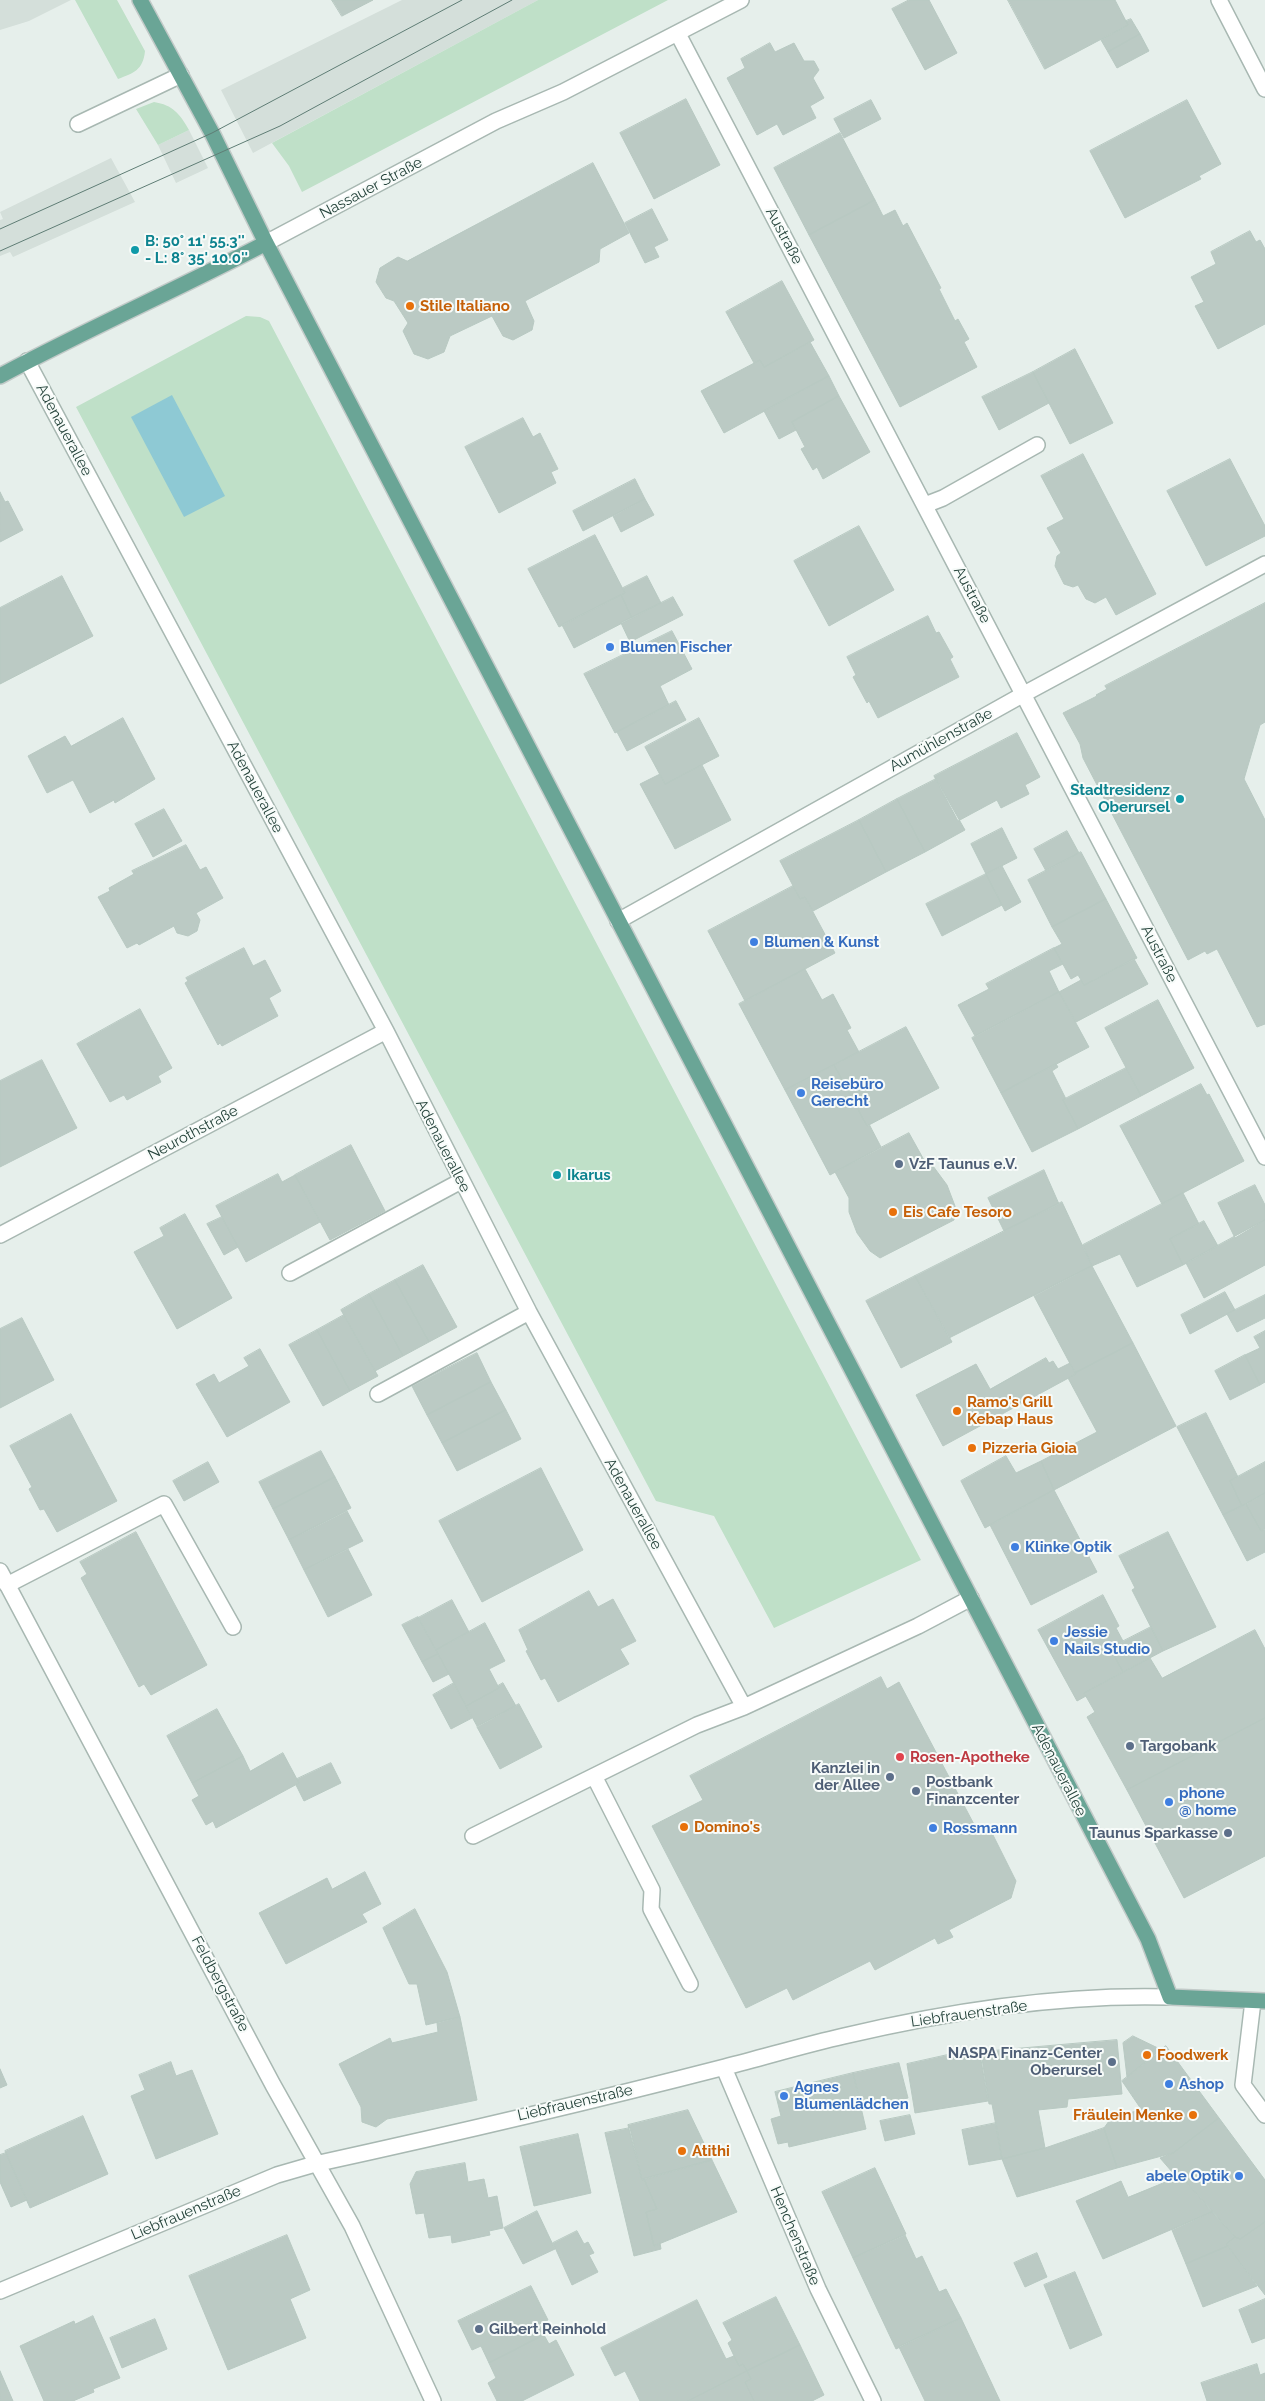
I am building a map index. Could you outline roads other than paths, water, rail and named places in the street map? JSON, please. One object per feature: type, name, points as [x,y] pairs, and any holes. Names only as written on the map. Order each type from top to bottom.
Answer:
[{"type":"main road","name":"Adenauerallee","points":[[140,0],[212,133],[266,243],[1148,1939],[1170,1997]]},
{"type":"main road","name":"Nassauer Straße","points":[[0,376],[27,361],[204,276],[266,243]]},
{"type":"main road","points":[[1170,1997],[1259,2001]]},
{"type":"street","name":"Nassauer Straße","points":[[266,243],[496,121],[563,92],[741,0]]},
{"type":"street","points":[[1219,0],[1265,89]]},
{"type":"street","name":"Austraße","points":[[678,34],[1265,1157]]},
{"type":"street","points":[[78,124],[180,75]]},
{"type":"street","name":"Adenauerallee","points":[[27,361],[386,1032],[529,1312],[744,1707]]},
{"type":"street","points":[[925,505],[943,498],[1037,445]]},
{"type":"street","name":"Aumühlenstraße","points":[[618,921],[1024,694],[1265,564]]},
{"type":"street","name":"Neurothstraße","points":[[0,1235],[386,1032]]},
{"type":"street","points":[[290,1274],[461,1181]]},
{"type":"street","points":[[378,1394],[529,1312]]},
{"type":"street","points":[[7,1585],[164,1504],[233,1627]]},
{"type":"street","name":"Feldbergstraße","points":[[0,1571],[316,2164],[352,2226],[433,2401]]},
{"type":"street","points":[[474,1836],[697,1725],[744,1707],[918,1626],[970,1598]]},
{"type":"street","points":[[594,1776],[652,1890],[651,1909],[690,1984]]},
{"type":"street","name":"Liebfrauenstraße","points":[[0,2290],[277,2174],[316,2164],[724,2068],[844,2036],[977,2009],[1125,1996],[1170,1997]]},
{"type":"street","points":[[1259,2001],[1243,2086],[1265,2115]]},
{"type":"street","name":"Henchenstraße","points":[[724,2068],[818,2289],[873,2401]]},
{"type":"water","points":[[172,395],[225,496],[184,517],[131,417]]},
{"type":"tram line","points":[[0,229],[212,133],[462,0]]},
{"type":"tram line","points":[[0,251],[280,126],[512,0]]},
{"type":"place","name":"B: 50° 11' 55.3'' - L: 8° 35' 10.0''","points":[[135,250]]},
{"type":"place","name":"Stile Italiano","points":[[410,306]]},
{"type":"place","name":"Blumen Fischer","points":[[610,647]]},
{"type":"place","name":"Stadtresidenz Oberursel","points":[[1180,799]]},
{"type":"place","name":"Blumen & Kunst","points":[[754,942]]},
{"type":"place","name":"Reisebüro Gerecht","points":[[801,1093]]},
{"type":"place","name":"VzF Taunus e.V.","points":[[899,1164]]},
{"type":"place","name":"Ikarus","points":[[557,1175]]},
{"type":"place","name":"Eis Cafe Tesoro","points":[[893,1212]]},
{"type":"place","name":"Ramo's Grill Kebap Haus","points":[[957,1411]]},
{"type":"place","name":"Pizzeria Gioia","points":[[972,1448]]},
{"type":"place","name":"Klinke Optik","points":[[1015,1547]]},
{"type":"place","name":"Jessie Nails Studio","points":[[1054,1641]]},
{"type":"place","name":"Targobank","points":[[1130,1746]]},
{"type":"place","name":"Rosen-Apotheke","points":[[900,1757]]},
{"type":"place","name":"Kanzlei in der Allee","points":[[890,1777]]},
{"type":"place","name":"Postbank Finanzcenter","points":[[916,1791]]},
{"type":"place","name":"phone @ home","points":[[1169,1802]]},
{"type":"place","name":"Domino's","points":[[684,1827]]},
{"type":"place","name":"Rossmann","points":[[933,1828]]},
{"type":"place","name":"Taunus Sparkasse","points":[[1228,1833]]},
{"type":"place","name":"Foodwerk","points":[[1147,2055]]},
{"type":"place","name":"NASPA Finanz-Center Oberursel","points":[[1112,2062]]},
{"type":"place","name":"Ashop","points":[[1169,2084]]},
{"type":"place","name":"Agnes Blumenlädchen","points":[[784,2096]]},
{"type":"place","name":"Fräulein Menke","points":[[1193,2115]]},
{"type":"place","name":"Atithi","points":[[682,2151]]},
{"type":"place","name":"abele Optik","points":[[1239,2176]]},
{"type":"place","name":"Gilbert Reinhold","points":[[479,2329]]}]
